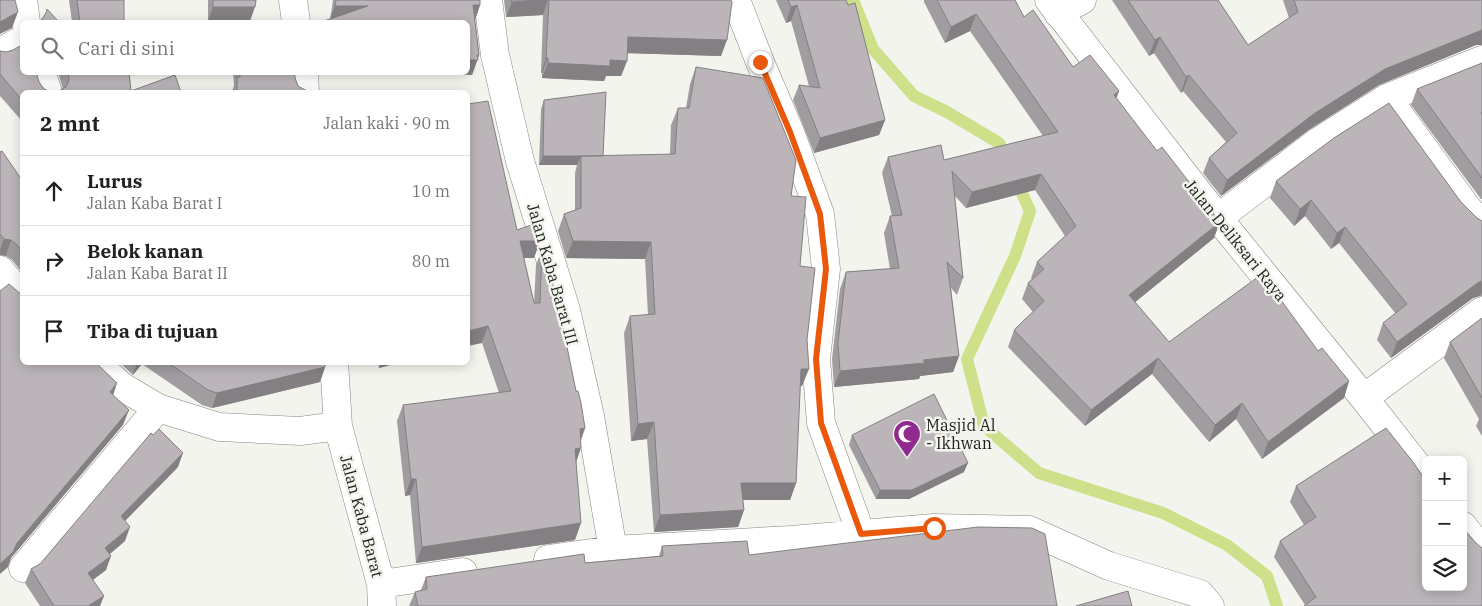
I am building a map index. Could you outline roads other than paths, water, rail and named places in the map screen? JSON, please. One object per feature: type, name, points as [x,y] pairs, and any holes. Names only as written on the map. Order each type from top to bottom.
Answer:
[{"type":"street","points":[[23,0],[26,20]]},
{"type":"street","points":[[293,0],[296,20]]},
{"type":"street","name":"Jalan Kaba Barat III","points":[[488,0],[495,55],[520,162],[566,310],[590,416],[613,550]]},
{"type":"street","points":[[736,0],[790,132],[820,214],[826,269],[816,359],[821,423],[861,534]]},
{"type":"street","points":[[1053,7],[1082,0]]},
{"type":"street","name":"Jalan Deliksari Raya","points":[[1053,7],[1218,218],[1422,473]]},
{"type":"street","points":[[0,52],[20,41]]},
{"type":"street","points":[[1218,218],[1319,141],[1387,98],[1482,60]]},
{"type":"street","points":[[42,75],[47,90]]},
{"type":"street","points":[[304,75],[306,90]]},
{"type":"street","points":[[1387,98],[1468,209],[1482,223]]},
{"type":"street","points":[[0,270],[20,291]]},
{"type":"street","points":[[1364,398],[1482,311]]},
{"type":"street","points":[[98,365],[121,386],[158,408],[219,427],[300,431],[338,426]]},
{"type":"street","name":"Jalan Kaba Barat","points":[[334,365],[338,426],[382,595]]},
{"type":"street","points":[[23,568],[158,408]]},
{"type":"street","points":[[526,563],[613,550],[790,540],[934,528],[1029,530],[1109,566],[1200,594],[1210,606]]},
{"type":"street","points":[[1467,531],[1482,550]]},
{"type":"street","points":[[382,595],[487,568]]},
{"type":"waterway","points":[[853,0],[873,49],[914,96],[947,112],[999,143],[1007,161]]},
{"type":"waterway","points":[[1016,180],[1030,211],[1015,256],[967,359],[984,426],[1039,473],[1163,513],[1227,545],[1267,576],[1277,606]]},
{"type":"place","name":"Masjid Al - Ikhwan","points":[[907,458]]}]
